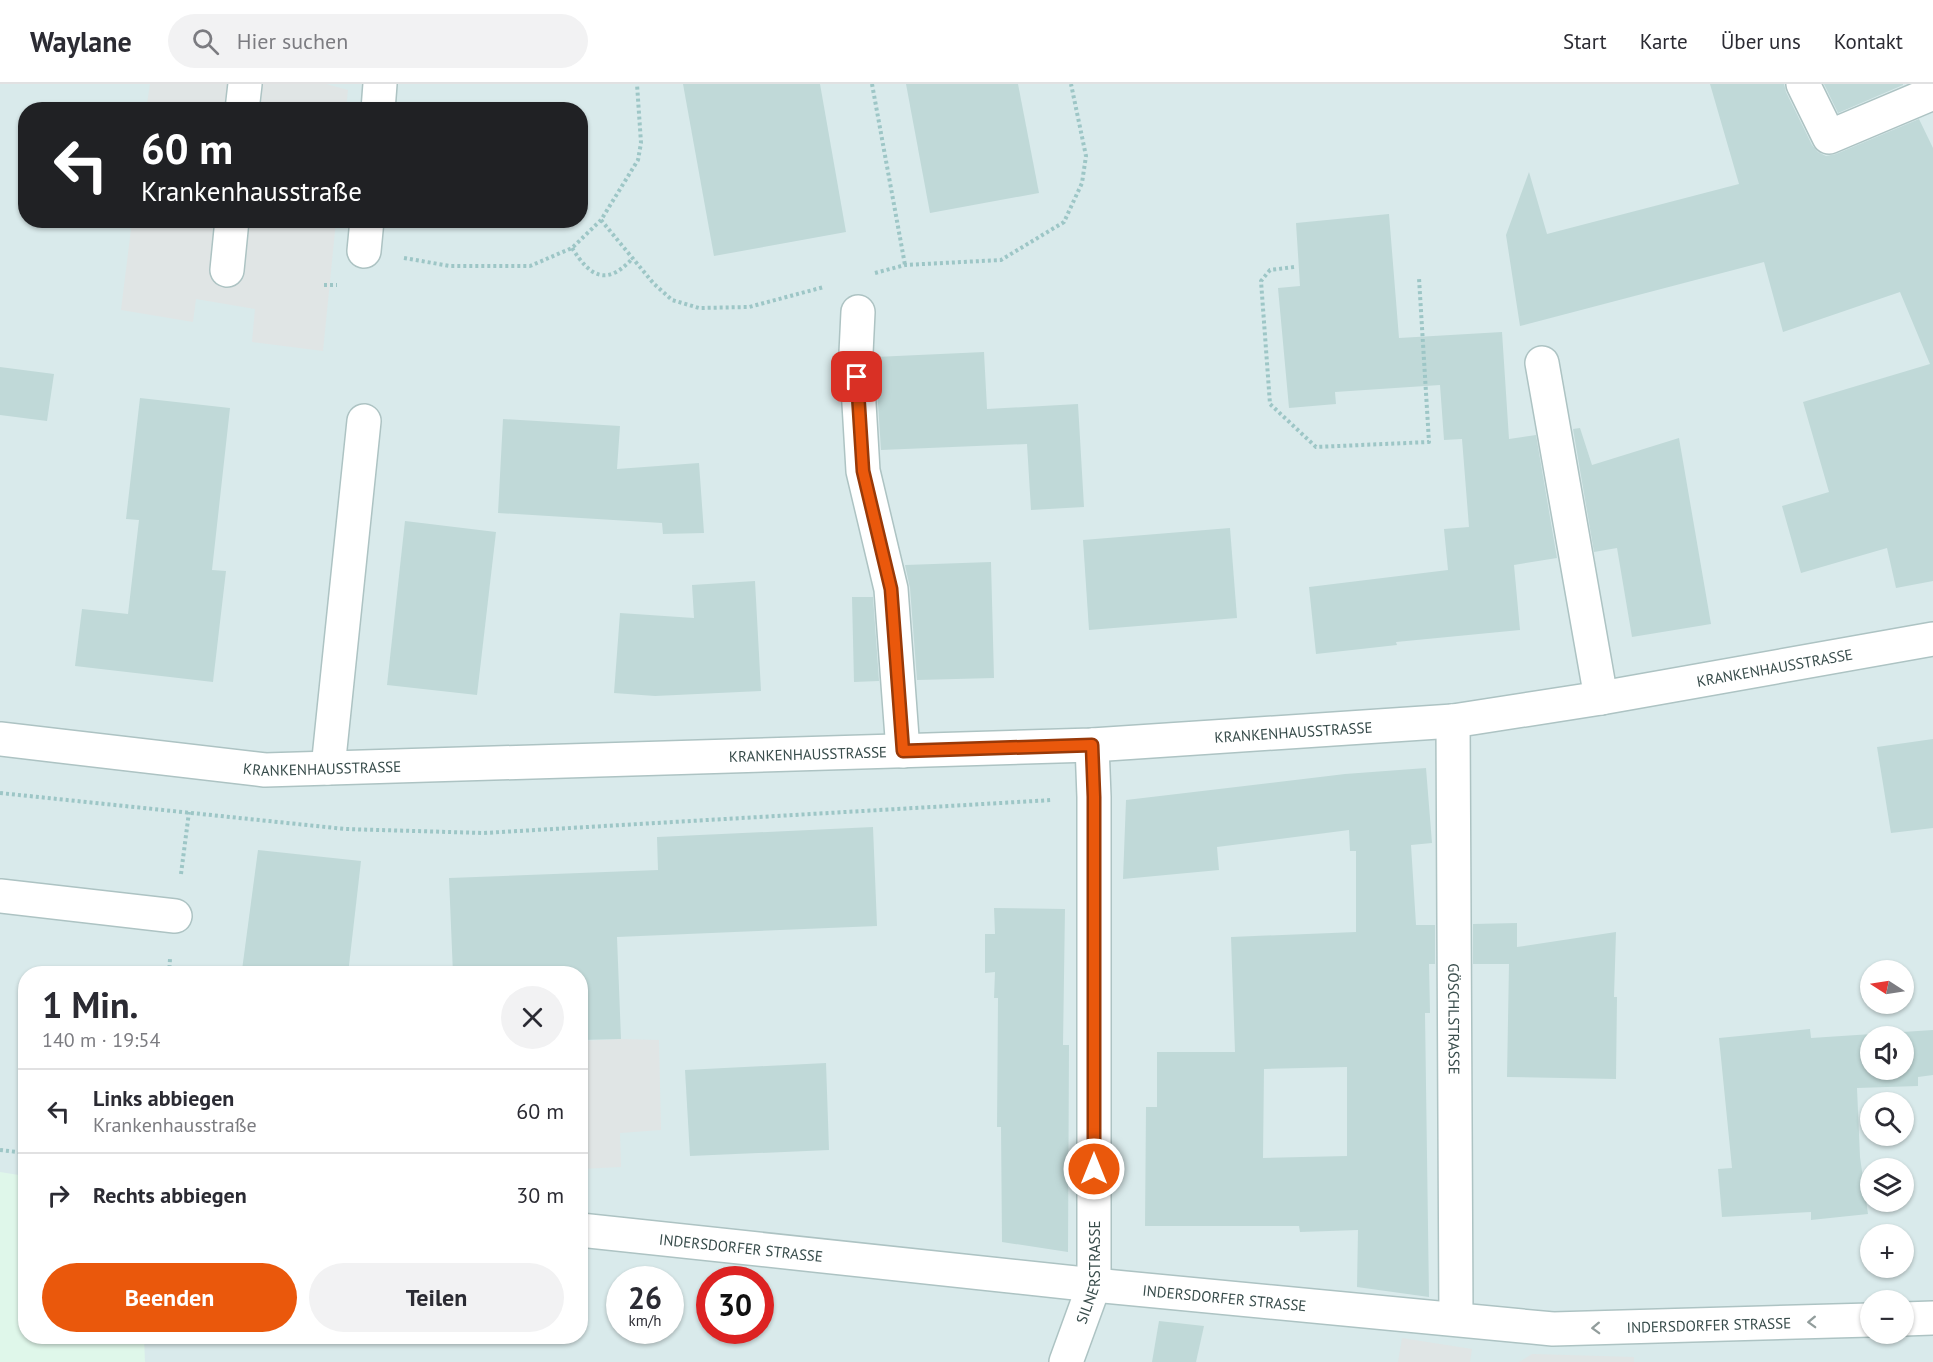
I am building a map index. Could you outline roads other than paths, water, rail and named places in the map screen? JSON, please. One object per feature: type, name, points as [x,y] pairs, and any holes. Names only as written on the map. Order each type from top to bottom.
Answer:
[{"type":"street","points":[[243,102],[245,84]]},
{"type":"street","points":[[379,102],[381,84]]},
{"type":"street","points":[[1803,84],[1829,137],[1933,93]]},
{"type":"street","points":[[227,270],[231,228]]},
{"type":"street","points":[[858,312],[856,353],[863,471],[891,589],[903,751]]},
{"type":"street","points":[[1542,363],[1601,698]]},
{"type":"street","points":[[328,768],[364,421]]},
{"type":"street","name":"KRANKENHAUSSTRASSE","points":[[0,739],[265,770],[1092,745],[1453,721],[1601,698],[1933,639]]},
{"type":"street","name":"GÖSCHLSTRASSE","points":[[1453,721],[1456,1319]]},
{"type":"street","name":"SILNERSTRASSE","points":[[1066,1362],[1094,1285],[1094,797],[1092,745]]},
{"type":"street","points":[[0,896],[175,916]]},
{"type":"street","name":"INDERSDORFER STRASSE","points":[[588,1231],[1094,1285],[1553,1329],[1860,1320]]},
{"type":"street","points":[[1914,1319],[1933,1318]]}]
